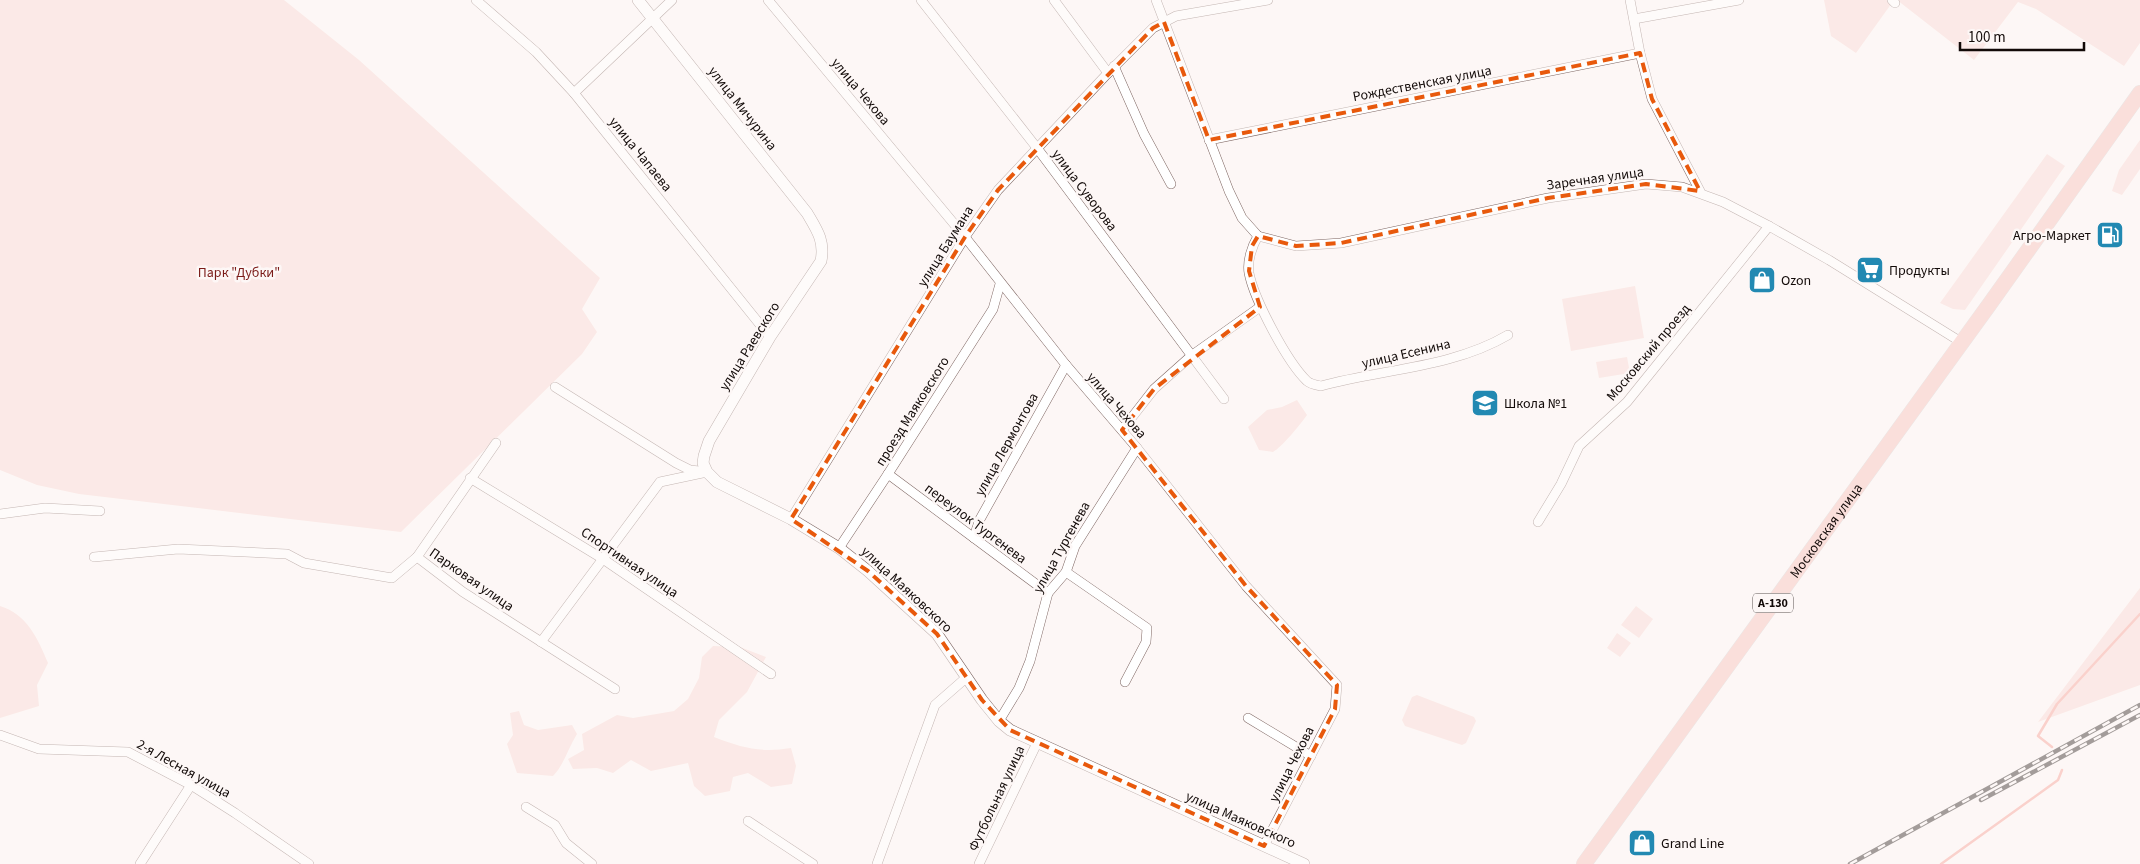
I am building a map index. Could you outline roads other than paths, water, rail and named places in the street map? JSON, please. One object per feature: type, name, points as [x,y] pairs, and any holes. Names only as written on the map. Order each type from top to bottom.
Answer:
[{"type":"main road","name":"А-130","points":[[1961,342],[2140,92]]},
{"type":"main road","name":"Московская улица","points":[[1584,864],[1961,342]]},
{"type":"street","name":"улица Чапаева","points":[[476,0],[536,52],[574,93],[770,338]]},
{"type":"street","name":"улица Мичурина","points":[[638,0],[807,213],[821,236]]},
{"type":"street","points":[[574,93],[672,0]]},
{"type":"street","name":"улица Чехова","points":[[768,0],[965,237],[1000,284],[1137,448],[1246,586],[1337,685],[1335,709],[1264,846]]},
{"type":"street","name":"улица Суворова","points":[[921,0],[1037,148],[1224,399]]},
{"type":"street","points":[[1054,0],[1111,70],[1171,184]]},
{"type":"street","points":[[1122,430],[1154,389],[1191,356],[1260,306],[1249,271],[1252,246],[1258,236],[1242,218],[1156,0]]},
{"type":"street","name":"улица Баумана","points":[[791,519],[965,237],[998,190],[1153,28],[1176,16],[1268,0]]},
{"type":"street","points":[[1630,0],[1640,53],[1652,99],[1700,192]]},
{"type":"street","points":[[1634,19],[1739,0]]},
{"type":"street","name":"Рождественская улица","points":[[1210,140],[1640,53]]},
{"type":"street","name":"Заречная улица","points":[[1258,236],[1296,246],[1340,243],[1548,198],[1646,184],[1682,187],[1700,192],[1769,226],[1829,260],[1961,342]]},
{"type":"street","name":"Московский проезд","points":[[1538,522],[1579,446],[1627,402],[1769,226]]},
{"type":"street","name":"улица Раевского","points":[[707,472],[704,456],[709,441],[770,338],[821,262],[824,248],[821,236]]},
{"type":"street","name":"проезд Маяковского","points":[[839,548],[993,309],[1000,284]]},
{"type":"street","name":"улица Есенина","points":[[1260,306],[1299,372],[1308,382],[1321,386],[1403,369],[1486,348],[1508,335]]},
{"type":"street","name":"улица Лермонтова","points":[[974,538],[978,521],[1066,365]]},
{"type":"street","name":"улица Маяковского","points":[[555,387],[676,463],[690,470],[707,472],[717,482],[791,519],[839,548],[868,571],[937,634],[999,721],[1010,730],[1304,864]]},
{"type":"street","points":[[417,557],[496,443]]},
{"type":"street","name":"улица Тургенева","points":[[999,721],[1019,688],[1030,661],[1048,593],[1066,572],[1075,546],[1137,448]]},
{"type":"street","points":[[541,642],[660,482],[707,472]]},
{"type":"street","name":"переулок Тургенева","points":[[888,474],[1048,593]]},
{"type":"street","name":"Спортивная улица","points":[[470,478],[603,559],[771,674]]},
{"type":"street","points":[[0,514],[45,508],[100,511]]},
{"type":"street","name":"Парковая улица","points":[[94,557],[178,549],[287,554],[304,563],[392,578],[417,557],[463,592],[615,689]]},
{"type":"street","points":[[1066,572],[1147,628],[1146,642],[1125,682]]},
{"type":"street","points":[[877,864],[935,705],[968,677]]},
{"type":"street","points":[[1248,718],[1311,756]]},
{"type":"street","name":"2-я Лесная улица","points":[[0,735],[40,749],[128,752],[191,785],[309,864]]},
{"type":"street","name":"Футбольная улица","points":[[979,864],[1037,743]]},
{"type":"street","points":[[140,864],[191,785]]},
{"type":"street","points":[[526,807],[555,825],[566,843],[592,864]]},
{"type":"street","points":[[748,821],[813,864]]},
{"type":"waterway","points":[[2052,747],[2038,736],[2057,704],[2140,614]]},
{"type":"waterway","points":[[1941,864],[2058,780],[2062,770]]},
{"type":"railway","points":[[1850,864],[2140,705]]},
{"type":"railway","points":[[1981,800],[2140,715]]},
{"type":"place","name":"Агро-Маркет","points":[[2110,235]]},
{"type":"place","name":"Продукты","points":[[1870,270]]},
{"type":"place","name":"Ozon","points":[[1762,280]]},
{"type":"place","name":"Школа №1","points":[[1485,403]]},
{"type":"place","name":"Grand Line","points":[[1642,843]]},
{"type":"park label","name":"Парк \"Дубки\"","points":[[239,272]]}]
